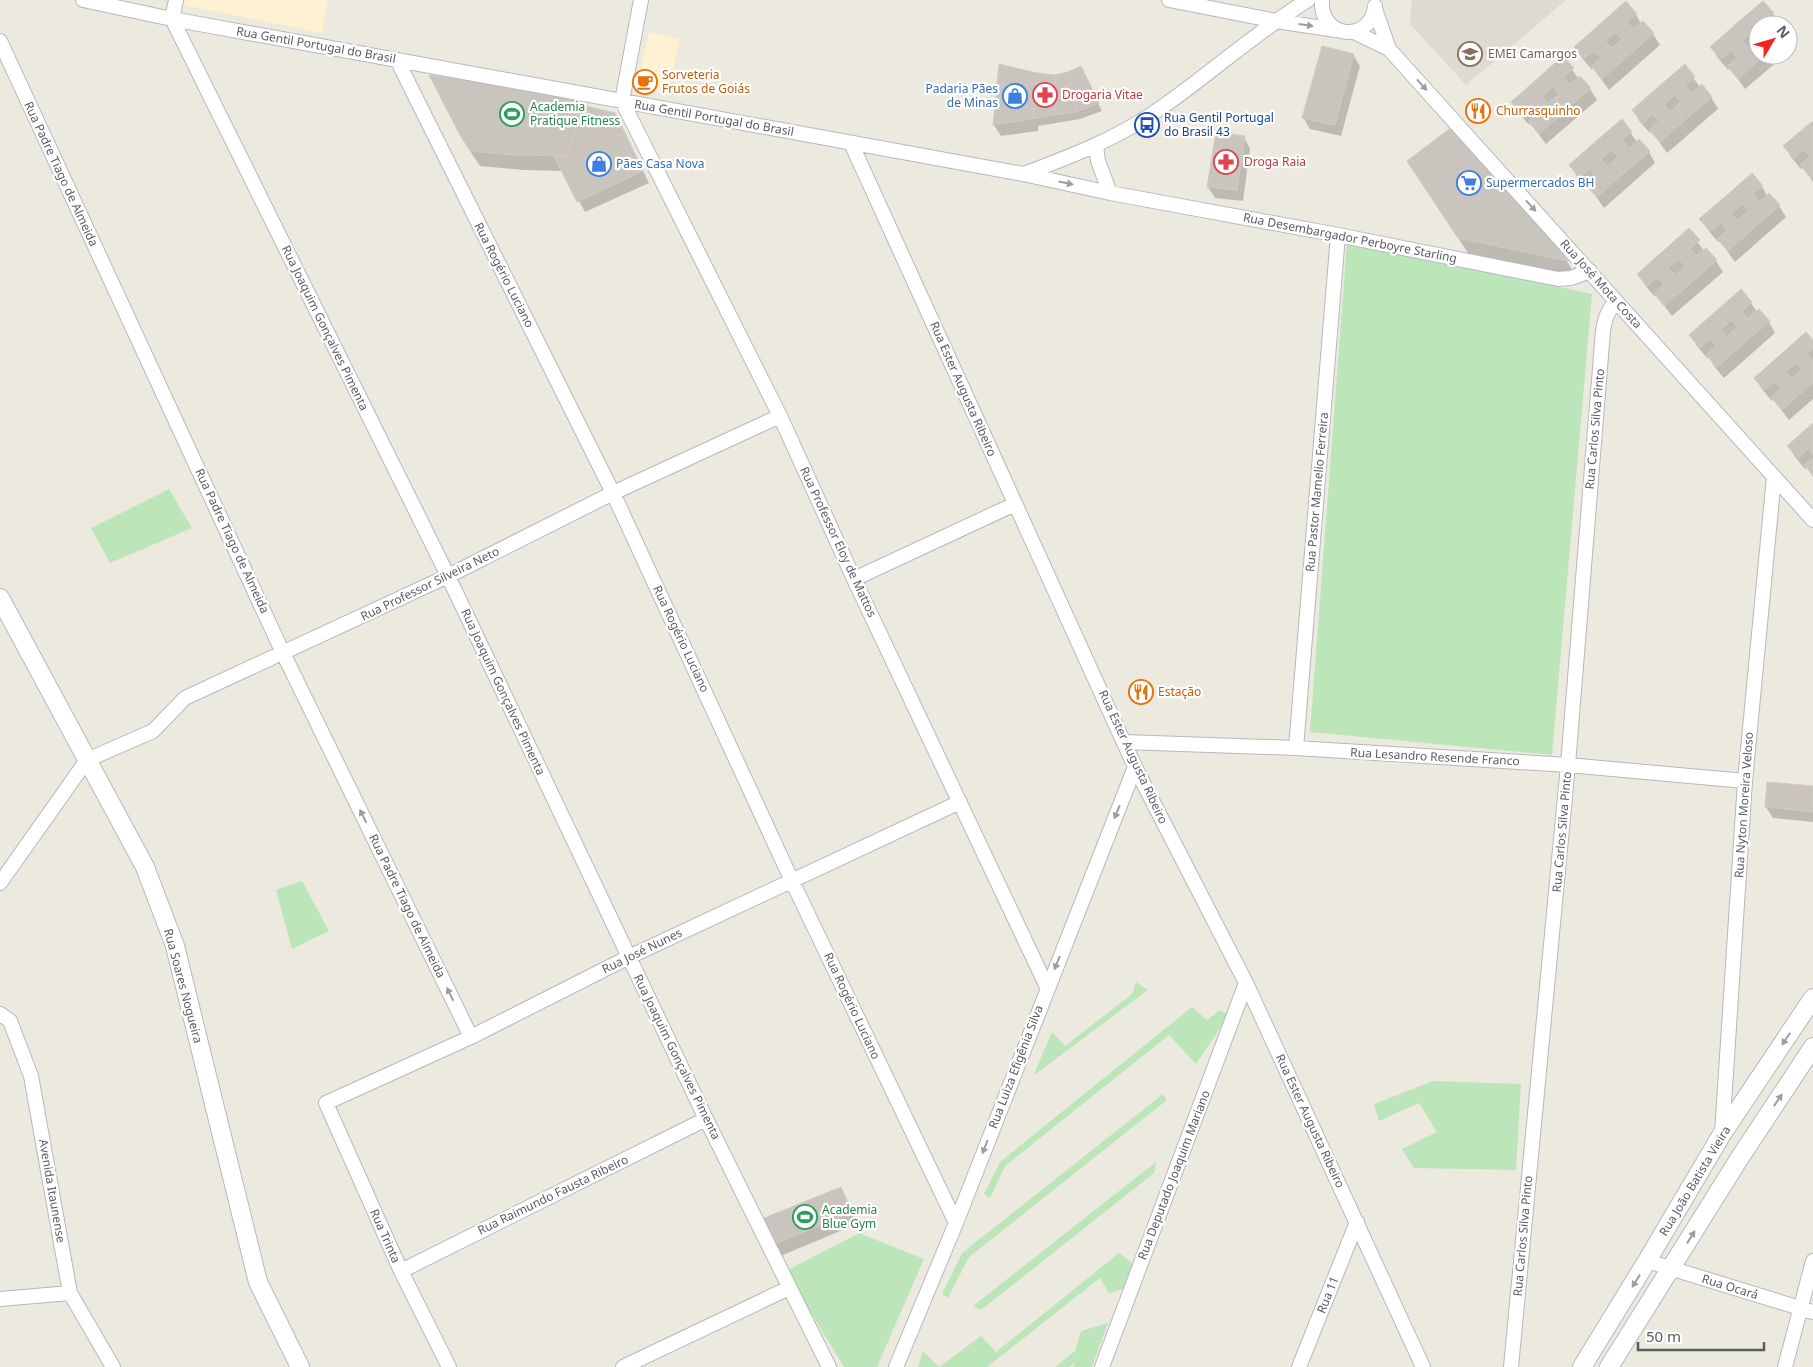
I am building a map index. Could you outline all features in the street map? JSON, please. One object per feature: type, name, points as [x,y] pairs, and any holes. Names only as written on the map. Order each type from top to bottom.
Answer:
[{"type":"street","name":"Rua Gentil Portugal do Brasil","points":[[83,0],[172,19],[1023,174],[1069,158],[1153,113],[1276,21],[1308,0]]},
{"type":"street","points":[[172,19],[176,0]]},
{"type":"street","points":[[622,101],[642,0]]},
{"type":"street","points":[[1170,0],[1276,21],[1336,30]]},
{"type":"street","points":[[1322,0],[1321,9],[1324,17],[1336,30]]},
{"type":"street","points":[[1354,32],[1368,24],[1372,17],[1374,4]]},
{"type":"street","name":"Rua José Mota Costa","points":[[1374,4],[1389,49]]},
{"type":"street","name":"Rua Joaquim Gonçalves Pimenta","points":[[172,19],[448,576],[706,1119],[829,1367]]},
{"type":"street","name":"Rua José Mota Costa","points":[[1336,30],[1354,32],[1389,49],[1813,520]]},
{"type":"street","name":"Rua Padre Tiago de Almeida","points":[[0,41],[284,653],[471,1037]]},
{"type":"street","name":"Rua Rogério Luciano","points":[[397,60],[613,494],[792,880],[956,1223]]},
{"type":"street","name":"Rua Professor Eloy de Mattos","points":[[622,101],[780,416],[854,579],[1047,987]]},
{"type":"street","name":"Rua Ester Augusta Ribeiro","points":[[851,143],[1135,766],[1246,983],[1423,1367]]},
{"type":"street","points":[[1096,145],[1098,160],[1110,193]]},
{"type":"street","name":"Rua Desembargador Perboyre Starling","points":[[1023,174],[1110,193],[1338,234],[1558,279],[1571,278],[1590,271]]},
{"type":"street","name":"Rua Pastor Mamelio Ferreira","points":[[1296,748],[1338,234]]},
{"type":"street","name":"Rua Carlos Silva Pinto","points":[[1511,1367],[1568,765],[1603,331],[1605,318],[1616,301]]},
{"type":"street","name":"Rua Professor Silveira Neto","points":[[87,760],[153,731],[185,698],[448,576],[613,494],[780,416]]},
{"type":"street","name":"Rua Nyton Moreira Veloso","points":[[1722,1134],[1745,781],[1774,477]]},
{"type":"street","points":[[854,579],[1016,504]]},
{"type":"street","name":"Rua Soares Nogueira","points":[[0,598],[145,867],[175,946],[258,1282],[300,1367]]},
{"type":"street","name":"Rua Lesandro Resende Franco","points":[[1125,742],[1296,748],[1568,765],[1745,781]]},
{"type":"street","points":[[0,883],[87,760]]},
{"type":"street","name":"Rua Luiza Efigênia Silva","points":[[896,1367],[956,1223],[1135,766]]},
{"type":"street","name":"Rua José Nunes","points":[[326,1103],[471,1037],[629,957],[960,802]]},
{"type":"street","name":"Rua Deputado Joaquim Mariano","points":[[1102,1367],[1246,983]]},
{"type":"street","name":"Rua João Batista Vieira","points":[[1582,1367],[1648,1261],[1722,1134],[1813,998]]},
{"type":"street","name":"Avenida Itaunense","points":[[0,1014],[10,1021],[31,1076],[70,1293],[113,1367]]},
{"type":"street","name":"Rua João Batista Vieira","points":[[1608,1367],[1739,1158],[1813,1047]]},
{"type":"street","name":"Rua Trinta","points":[[326,1103],[401,1271],[449,1367]]},
{"type":"street","name":"Rua Raimundo Fausta Ribeiro","points":[[401,1271],[706,1119]]},
{"type":"street","name":"Rua 11","points":[[1299,1367],[1357,1222]]},
{"type":"street","name":"Rua Ocará","points":[[1648,1261],[1806,1310]]},
{"type":"street","points":[[1785,1367],[1806,1310],[1813,1261]]},
{"type":"street","points":[[623,1367],[789,1288]]},
{"type":"street","points":[[0,1299],[70,1293]]},
{"type":"shaded area","points":[[185,0],[328,0],[322,33],[184,5]]},
{"type":"shaded area","name":"EMEI Camargos","points":[[1412,0],[1566,0],[1466,85],[1410,24]]},
{"type":"shaded area","points":[[649,32],[680,39],[667,94],[636,88]]},
{"type":"green space","points":[[1347,242],[1592,294],[1552,755],[1310,732]]},
{"type":"green space","points":[[169,489],[192,528],[110,563],[91,528]]},
{"type":"green space","points":[[302,881],[329,931],[292,949],[276,890]]},
{"type":"green space","points":[[1136,982],[1148,990],[1033,1076],[1052,1032],[1065,1046],[1132,994]]},
{"type":"green space","points":[[1192,1007],[1207,1020],[1220,1010],[1229,1015],[1196,1064],[1169,1035],[1005,1166],[990,1198],[984,1194],[1000,1162]]},
{"type":"green space","points":[[1433,1081],[1521,1084],[1516,1170],[1414,1168],[1402,1149],[1437,1132],[1419,1103],[1379,1121],[1374,1104]]},
{"type":"green space","points":[[1163,1094],[1167,1100],[969,1257],[948,1298],[942,1294],[962,1253]]},
{"type":"green space","points":[[1156,1162],[1154,1173],[981,1310],[973,1306]]},
{"type":"green space","points":[[859,1233],[924,1259],[877,1367],[844,1367],[786,1271]]},
{"type":"green space","points":[[1119,1253],[1135,1265],[1127,1288],[1109,1293],[1100,1278],[987,1367],[939,1367],[981,1336],[996,1352]]},
{"type":"green space","points":[[1108,1323],[1092,1367],[1073,1367],[1075,1362],[1069,1367],[1055,1367],[1075,1351],[1081,1331]]},
{"type":"green space","points":[[923,1351],[939,1367],[918,1367]]},
{"type":"building","points":[[1626,1],[1637,14],[1627,22],[1633,29],[1643,21],[1654,33],[1628,56],[1617,44],[1622,39],[1616,32],[1611,36],[1600,24]]},
{"type":"building","points":[[1763,1],[1774,13],[1772,15],[1748,15],[1747,36],[1736,24]]},
{"type":"building","points":[[1600,24],[1611,36],[1605,41],[1612,48],[1617,44],[1628,56],[1602,79],[1591,66],[1601,58],[1594,51],[1584,59],[1574,47]]},
{"type":"building","points":[[1736,24],[1747,36],[1742,41],[1748,48],[1748,65],[1754,65],[1738,79],[1727,66],[1737,58],[1731,50],[1721,59],[1710,47]]},
{"type":"building","points":[[1322,46],[1354,54],[1335,125],[1302,118]]},
{"type":"building","points":[[1563,56],[1574,68],[1564,77],[1570,84],[1580,76],[1591,88],[1565,111],[1554,98],[1559,94],[1553,87],[1548,91],[1537,79]]},
{"type":"building","name":"Padaria Pães de Minas","points":[[999,64],[1037,73],[1032,119],[993,125]]},
{"type":"building","points":[[1685,64],[1695,77],[1685,86],[1692,93],[1702,84],[1712,97],[1686,119],[1675,107],[1681,102],[1675,95],[1669,100],[1658,87]]},
{"type":"building","points":[[1081,66],[1099,103],[1076,112],[1068,72]]},
{"type":"building","points":[[1068,72],[1076,112],[1056,115],[1055,75]]},
{"type":"building","name":"Drogaria Vitae","points":[[1037,73],[1055,75],[1056,115],[1032,119]]},
{"type":"building","name":"Academia Pratique Fitness","points":[[429,75],[573,93],[577,124],[566,156],[513,155],[470,151]]},
{"type":"building","points":[[1537,79],[1548,91],[1542,96],[1548,103],[1554,98],[1565,111],[1539,134],[1528,121],[1538,113],[1532,106],[1521,114],[1511,102]]},
{"type":"building","points":[[1658,87],[1669,100],[1664,104],[1670,112],[1675,107],[1686,119],[1660,142],[1649,130],[1659,121],[1653,114],[1643,123],[1632,110]]},
{"type":"building","points":[[574,103],[615,113],[625,133],[566,156],[577,124]]},
{"type":"building","points":[[1622,119],[1632,132],[1622,140],[1629,148],[1639,139],[1650,151],[1623,174],[1613,162],[1618,157],[1611,150],[1606,155],[1595,142]]},
{"type":"building","points":[[1810,123],[1813,127],[1813,176],[1811,178],[1800,165],[1810,157],[1804,149],[1794,158],[1783,146]]},
{"type":"building","points":[[1456,124],[1568,261],[1458,238],[1407,161]]},
{"type":"building","name":"Droga Raia","points":[[1216,132],[1245,136],[1237,190],[1207,187]]},
{"type":"building","name":"Pães Casa Nova","points":[[625,133],[643,171],[577,202],[554,156],[566,156]]},
{"type":"building","points":[[1595,142],[1606,155],[1601,159],[1607,166],[1613,162],[1623,174],[1597,197],[1586,185],[1596,176],[1590,169],[1580,178],[1569,165]]},
{"type":"building","points":[[1752,173],[1763,186],[1753,194],[1759,202],[1769,193],[1780,205],[1754,228],[1743,216],[1748,211],[1742,204],[1737,209],[1726,196]]},
{"type":"building","points":[[1726,196],[1737,209],[1731,213],[1738,220],[1743,216],[1754,228],[1728,251],[1717,239],[1727,230],[1721,223],[1710,231],[1699,219]]},
{"type":"building","points":[[1689,228],[1700,240],[1690,249],[1696,256],[1706,248],[1717,260],[1691,283],[1680,271],[1685,266],[1679,259],[1674,263],[1663,251]]},
{"type":"building","points":[[1663,251],[1674,263],[1668,268],[1675,275],[1680,271],[1691,283],[1664,306],[1654,293],[1664,285],[1657,278],[1647,286],[1637,274]]},
{"type":"building","points":[[1741,289],[1752,302],[1742,311],[1748,318],[1759,309],[1770,321],[1743,344],[1732,332],[1738,327],[1731,320],[1726,325],[1715,312]]},
{"type":"building","points":[[1715,312],[1726,325],[1721,329],[1727,337],[1732,332],[1743,344],[1717,367],[1706,355],[1716,346],[1710,339],[1700,348],[1689,335]]},
{"type":"building","points":[[1806,332],[1813,340],[1813,348],[1807,353],[1813,360],[1813,383],[1808,387],[1797,374],[1802,370],[1796,363],[1791,367],[1780,355]]},
{"type":"building","points":[[1780,355],[1791,367],[1786,372],[1792,379],[1797,374],[1808,387],[1782,410],[1771,397],[1781,389],[1775,382],[1765,390],[1754,378]]},
{"type":"building","points":[[1813,423],[1813,455],[1808,449],[1798,458],[1787,446]]},
{"type":"building","points":[[1813,458],[1813,475],[1804,465]]},
{"type":"building","points":[[1767,782],[1813,786],[1813,812],[1765,807]]},
{"type":"building","name":"Academia Blue Gym","points":[[841,1187],[852,1212],[770,1246],[757,1221]]},
{"type":"place","name":"EMEI Camargos","points":[[1470,54]]},
{"type":"place","name":"Sorveteria Frutos de Goiás","points":[[645,82]]},
{"type":"place","name":"Drogaria Vitae","points":[[1045,95]]},
{"type":"place","name":"Padaria Pães de Minas","points":[[1015,96]]},
{"type":"place","name":"Churrasquinho","points":[[1478,111]]},
{"type":"place","name":"Academia Pratique Fitness","points":[[512,114]]},
{"type":"place","name":"Rua Gentil Portugal do Brasil 43","points":[[1147,125]]},
{"type":"place","name":"Droga Raia","points":[[1226,162]]},
{"type":"place","name":"Pães Casa Nova","points":[[599,164]]},
{"type":"place","name":"Supermercados BH","points":[[1469,183]]},
{"type":"place","name":"Estação","points":[[1141,692]]},
{"type":"place","name":"Academia Blue Gym","points":[[805,1217]]}]
